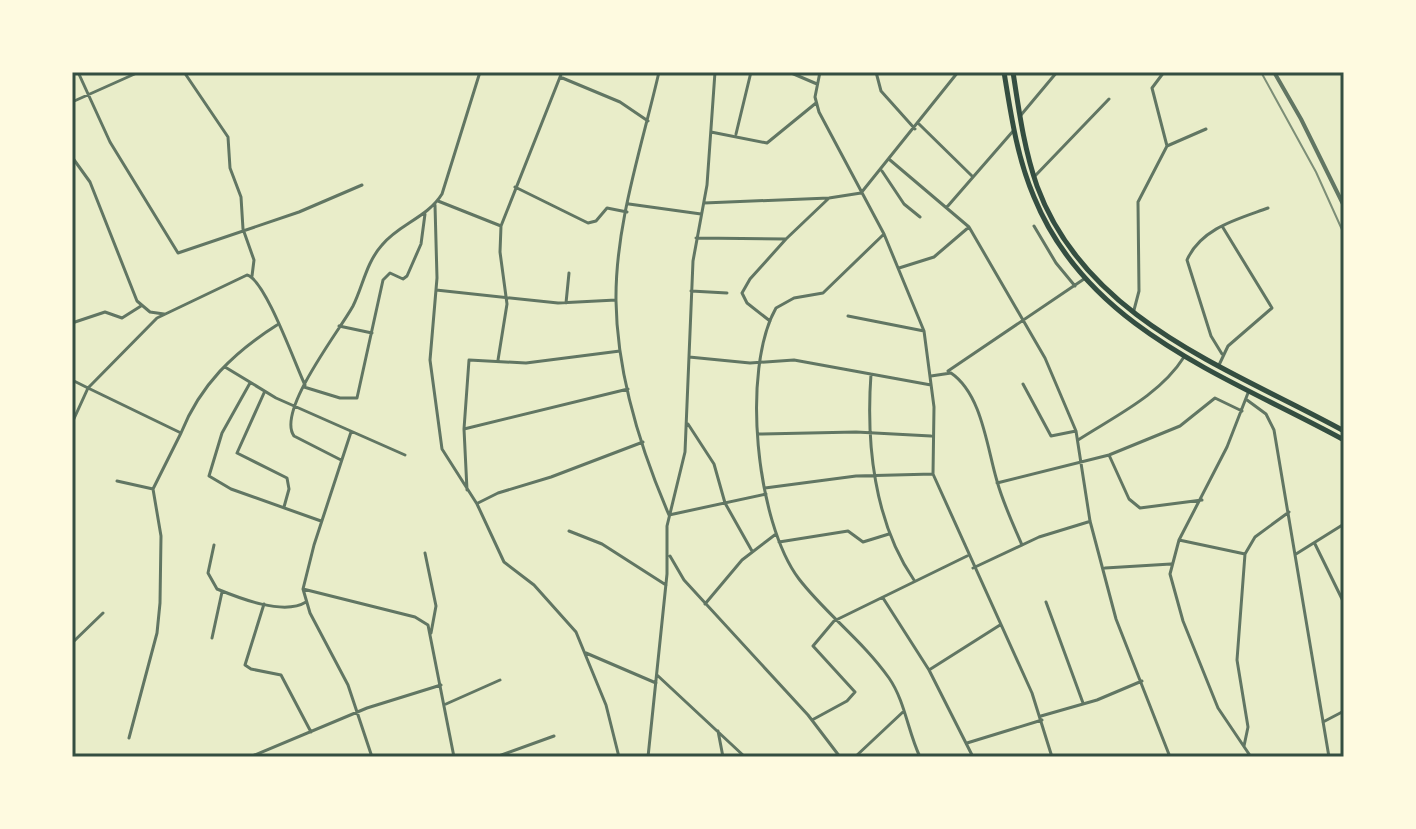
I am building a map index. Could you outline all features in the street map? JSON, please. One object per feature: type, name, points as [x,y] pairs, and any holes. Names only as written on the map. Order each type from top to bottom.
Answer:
[{"type":"main road","points":[[1004,72],[1014,130],[1038,205],[1059,245],[1084,279],[1125,319],[1184,356],[1344,440]]},
{"type":"main road","points":[[1013,72],[1019,117],[1034,177],[1058,229],[1076,257],[1109,293],[1133,313],[1219,365],[1344,431]]},
{"type":"street","points":[[78,72],[110,142],[175,251],[185,253],[243,229],[299,212],[362,185]]},
{"type":"street","points":[[72,102],[139,72]]},
{"type":"street","points":[[184,72],[228,137],[230,168],[241,197],[243,229],[254,260],[252,276],[265,293],[305,386],[340,398],[357,398],[385,276],[390,273],[403,279],[407,276],[419,250],[425,214]]},
{"type":"street","points":[[341,460],[291,432],[289,426],[305,386],[354,304],[367,269],[381,246],[436,203],[453,168],[480,72]]},
{"type":"street","points":[[659,72],[629,204],[616,300],[620,351],[629,389],[643,442],[669,515]]},
{"type":"street","points":[[648,757],[666,585],[669,515],[679,484],[687,423],[691,291],[696,238],[704,203],[715,72]]},
{"type":"street","points":[[736,135],[751,72]]},
{"type":"street","points":[[789,72],[817,84]]},
{"type":"street","points":[[820,72],[816,103],[884,234],[924,331],[932,385],[933,474],[967,556],[1042,718],[1052,757]]},
{"type":"street","points":[[876,72],[881,91],[915,129]]},
{"type":"street","points":[[704,203],[829,198],[861,193],[958,72]]},
{"type":"street","points":[[1019,117],[1057,72]]},
{"type":"street","points":[[1164,72],[1152,88],[1167,146]]},
{"type":"street","points":[[1274,72],[1344,206]]},
{"type":"street","points":[[498,360],[507,296],[500,252],[501,226],[561,74],[620,102],[648,121]]},
{"type":"street","points":[[1034,177],[1109,99]]},
{"type":"street","points":[[711,132],[770,142],[816,103]]},
{"type":"street","points":[[919,124],[972,176]]},
{"type":"street","points":[[1133,313],[1139,291],[1138,202],[1167,146],[1206,129]]},
{"type":"street","points":[[947,207],[1014,130]]},
{"type":"street","points":[[72,157],[90,182],[141,306],[164,314]]},
{"type":"street","points":[[890,160],[969,227],[1025,322],[1076,431],[1090,521],[1105,568],[1116,619],[1170,757]]},
{"type":"street","points":[[882,170],[904,204],[920,217]]},
{"type":"street","points":[[515,187],[588,223],[596,221],[607,208],[628,212]]},
{"type":"street","points":[[770,321],[747,303],[742,293],[750,279],[786,239],[829,198]]},
{"type":"street","points":[[436,203],[501,226]]},
{"type":"street","points":[[436,203],[436,290],[430,360],[440,439],[446,459],[477,504],[504,562],[534,585],[563,614],[585,653],[606,705],[619,757]]},
{"type":"street","points":[[629,204],[701,214]]},
{"type":"street","points":[[1222,354],[1211,336],[1187,260],[1199,243],[1222,226],[1268,208]]},
{"type":"street","points":[[1034,226],[1056,263],[1075,286]]},
{"type":"street","points":[[1219,365],[1222,354],[1272,308],[1222,226]]},
{"type":"street","points":[[899,268],[934,257],[969,227]]},
{"type":"street","points":[[884,234],[823,293],[780,304],[770,321],[757,383],[759,434],[766,494],[779,542],[796,576],[891,681],[920,757]]},
{"type":"street","points":[[696,238],[786,239]]},
{"type":"street","points":[[566,303],[569,273]]},
{"type":"street","points":[[72,423],[73,415],[88,388],[164,314],[227,282],[252,276]]},
{"type":"street","points":[[931,376],[946,373],[1084,279]]},
{"type":"street","points":[[436,290],[566,303],[616,300]]},
{"type":"street","points":[[691,291],[727,293]]},
{"type":"street","points":[[72,323],[105,312],[122,318],[141,306]]},
{"type":"street","points":[[848,316],[924,331]]},
{"type":"street","points":[[129,738],[157,633],[160,603],[161,536],[153,489],[197,397],[225,367],[277,325]]},
{"type":"street","points":[[339,326],[372,333]]},
{"type":"street","points":[[467,490],[464,429],[466,363],[472,359],[542,362],[620,351]]},
{"type":"street","points":[[1078,440],[1148,395],[1174,374],[1184,356]]},
{"type":"street","points":[[689,357],[761,363],[794,360],[932,385]]},
{"type":"street","points":[[225,367],[264,392],[405,455]]},
{"type":"street","points":[[946,373],[962,383],[973,403],[997,483],[1022,545]]},
{"type":"street","points":[[871,374],[869,433],[876,475],[889,534],[914,580]]},
{"type":"street","points":[[72,380],[181,433]]},
{"type":"street","points":[[250,383],[222,433],[208,474],[214,482],[321,521]]},
{"type":"street","points":[[1023,384],[1051,436],[1076,431]]},
{"type":"street","points":[[464,429],[629,389]]},
{"type":"street","points":[[1243,757],[1250,756],[1218,708],[1171,588],[1171,564],[1179,540],[1202,500],[1249,390]]},
{"type":"street","points":[[264,392],[237,453],[287,478],[289,489],[284,507]]},
{"type":"street","points":[[997,483],[1109,455],[1180,426],[1215,398],[1242,411]]},
{"type":"street","points":[[1247,400],[1272,424],[1329,757]]},
{"type":"street","points":[[687,423],[714,464],[725,503],[752,551]]},
{"type":"street","points":[[351,432],[321,521],[303,589],[306,602],[359,713],[372,757]]},
{"type":"street","points":[[759,434],[931,436]]},
{"type":"street","points":[[477,504],[498,493],[551,477],[643,442]]},
{"type":"street","points":[[1109,455],[1129,499],[1140,508],[1202,500]]},
{"type":"street","points":[[765,488],[876,475],[933,474]]},
{"type":"street","points":[[117,481],[153,489]]},
{"type":"street","points":[[669,515],[766,494]]},
{"type":"street","points":[[1244,747],[1248,727],[1237,660],[1245,554],[1255,537],[1289,512]]},
{"type":"street","points":[[973,568],[1022,545],[1090,521]]},
{"type":"street","points":[[1296,554],[1344,524]]},
{"type":"street","points":[[569,531],[592,539],[666,585]]},
{"type":"street","points":[[779,542],[848,531],[860,543],[889,534]]},
{"type":"street","points":[[705,604],[752,551],[776,534]]},
{"type":"street","points":[[1179,540],[1245,554]]},
{"type":"street","points":[[1315,544],[1344,603]]},
{"type":"street","points":[[214,545],[208,577],[214,587],[222,592],[264,604],[298,606],[306,602]]},
{"type":"street","points":[[668,552],[684,580],[812,720],[840,757]]},
{"type":"street","points":[[425,553],[436,606],[431,633],[454,757]]},
{"type":"street","points":[[812,720],[847,701],[855,692],[814,649],[834,621],[967,556]]},
{"type":"street","points":[[1105,568],[1171,564]]},
{"type":"street","points":[[303,589],[415,617],[431,633]]},
{"type":"street","points":[[212,638],[222,592]]},
{"type":"street","points":[[883,598],[929,670],[973,757]]},
{"type":"street","points":[[1046,602],[1083,703]]},
{"type":"street","points":[[264,604],[245,665],[251,669],[273,672],[285,679],[311,732]]},
{"type":"street","points":[[72,643],[103,613]]},
{"type":"street","points":[[929,670],[1000,625]]},
{"type":"street","points":[[585,653],[656,683]]},
{"type":"street","points":[[657,675],[745,757]]},
{"type":"street","points":[[446,704],[500,680]]},
{"type":"street","points":[[967,743],[1142,681]]},
{"type":"street","points":[[250,757],[359,713],[442,685]]},
{"type":"street","points":[[855,757],[904,711]]},
{"type":"street","points":[[1322,723],[1344,711]]},
{"type":"street","points":[[718,731],[723,757]]},
{"type":"street","points":[[496,757],[554,736]]},
{"type":"railway","points":[[1261,72],[1316,172],[1344,234]]}]
